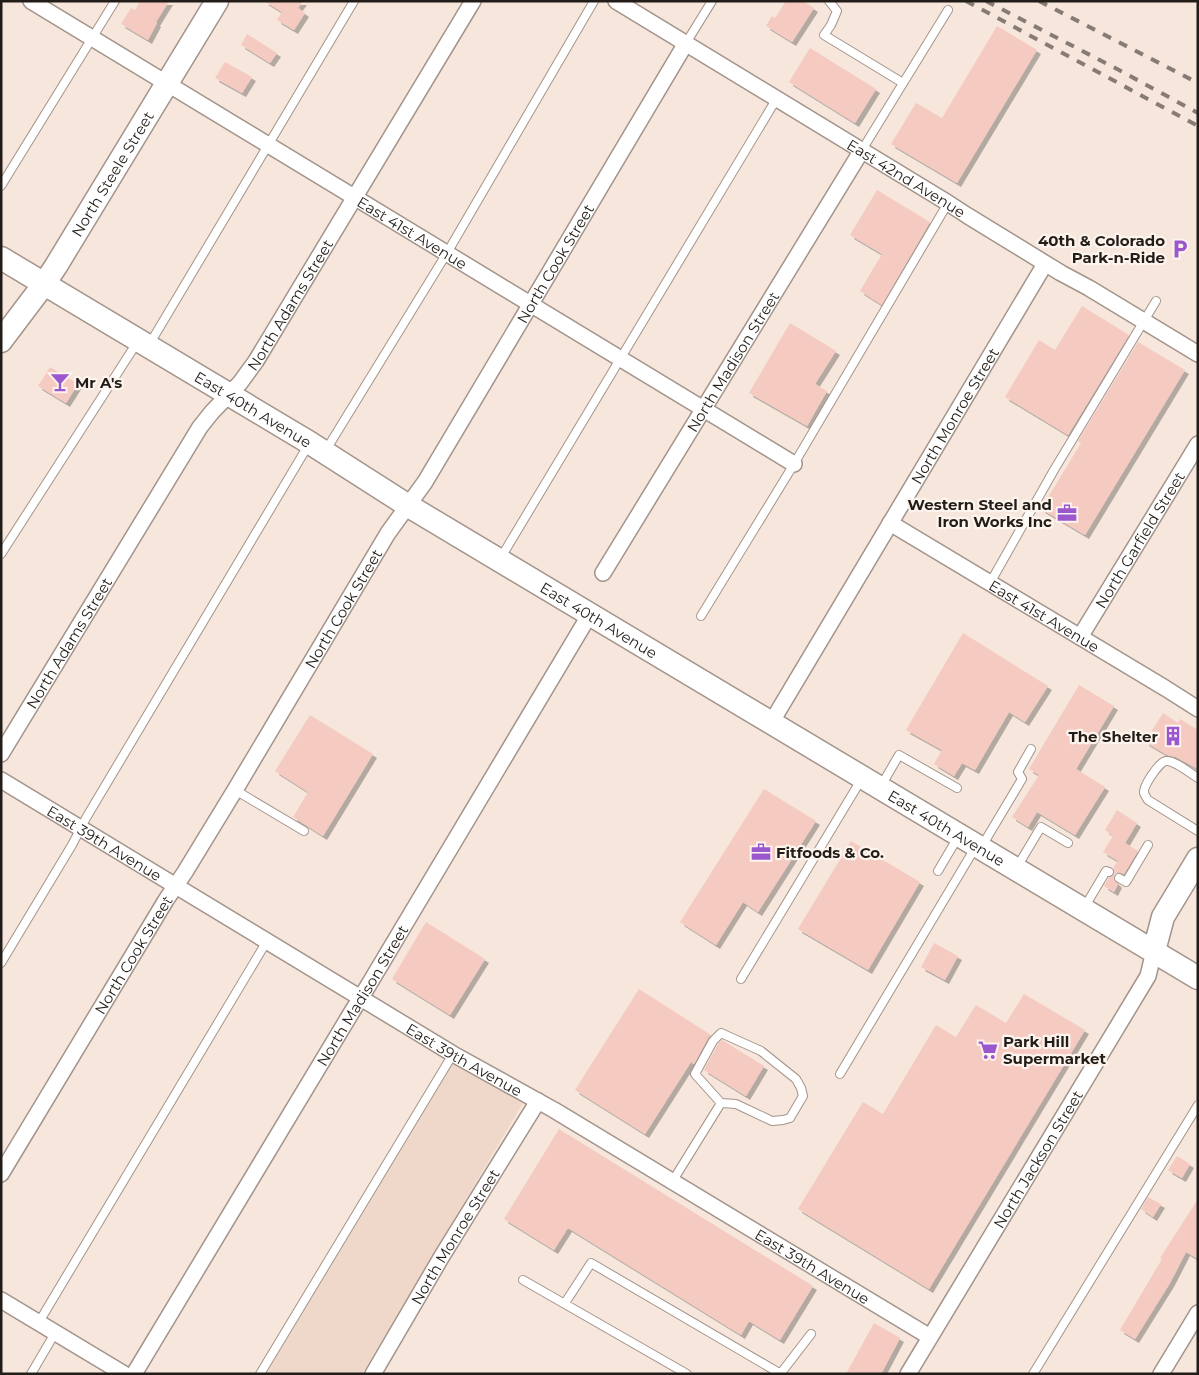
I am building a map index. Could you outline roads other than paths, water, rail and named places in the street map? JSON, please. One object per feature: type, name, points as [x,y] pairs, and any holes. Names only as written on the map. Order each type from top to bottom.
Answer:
[{"type":"street","name":"East 41st Avenue","points":[[31,1],[794,464]]},
{"type":"street","name":"North Steele Street","points":[[1,341],[44,284],[216,1]]},
{"type":"street","name":"North Adams Street","points":[[1,754],[200,427],[243,380],[256,361],[473,1]]},
{"type":"street","name":"East 42nd Avenue","points":[[625,3],[686,43],[1045,264],[1089,288],[1198,354]]},
{"type":"street","name":"North Cook Street","points":[[1,1174],[235,790],[388,533],[425,482],[686,43]]},
{"type":"street","name":"North Madison Street","points":[[603,573],[862,150]]},
{"type":"street","name":"East 40th Avenue","points":[[1,258],[317,447],[407,505],[1198,978]]},
{"type":"street","name":"North Monroe Street","points":[[772,723],[1045,264]]},
{"type":"street","name":"North Garfield Street","points":[[1080,637],[1198,444]]},
{"type":"street","name":"East 41st Avenue","points":[[890,523],[1198,709]]},
{"type":"street","name":"North Madison Street","points":[[134,1374],[590,614]]},
{"type":"street","name":"East 39th Avenue","points":[[1,780],[453,1054],[538,1101],[930,1337]]},
{"type":"street","name":"North Jackson Street","points":[[908,1374],[1148,976],[1163,917],[1197,863]]},
{"type":"street","name":"North Monroe Street","points":[[373,1374],[442,1256],[538,1101]]},
{"type":"street","points":[[1,1300],[124,1374]]},
{"type":"street","points":[[1161,1374],[1198,1313]]},
{"type":"lane","points":[[1,186],[115,1]]},
{"type":"lane","points":[[1,554],[143,343],[268,145],[354,1]]},
{"type":"lane","points":[[1,963],[81,828],[317,447],[446,254],[594,1]]},
{"type":"lane","points":[[686,43],[712,1]]},
{"type":"lane","points":[[829,1],[837,11],[824,35],[903,83]]},
{"type":"lane","points":[[862,150],[948,10]]},
{"type":"lane","points":[[499,560],[777,98]]},
{"type":"lane","points":[[701,616],[794,464],[948,203]]},
{"type":"lane","points":[[990,582],[1054,470],[1156,301]]},
{"type":"lane","points":[[840,1074],[972,843],[1022,779],[1018,772],[1032,749]]},
{"type":"lane","points":[[740,979],[871,783],[899,755],[957,788]]},
{"type":"lane","points":[[1198,778],[1171,762],[1164,761],[1158,765],[1145,787],[1144,794],[1148,800],[1198,831]]},
{"type":"lane","points":[[235,790],[304,831]]},
{"type":"lane","points":[[1016,869],[1041,827],[1068,843]]},
{"type":"lane","points":[[938,871],[972,843]]},
{"type":"lane","points":[[1119,878],[1126,882],[1148,845]]},
{"type":"lane","points":[[1083,909],[1106,870],[1109,872]]},
{"type":"lane","points":[[39,1322],[267,941]]},
{"type":"lane","points":[[721,1033],[761,1051],[796,1079],[803,1096],[790,1118],[772,1122],[736,1104],[721,1103],[695,1074],[713,1041],[721,1033]]},
{"type":"lane","points":[[260,1374],[453,1054]]},
{"type":"lane","points":[[672,1182],[721,1103]]},
{"type":"lane","points":[[1033,1374],[1198,1106]]},
{"type":"lane","points":[[565,1303],[591,1263],[781,1374],[811,1334]]},
{"type":"lane","points":[[523,1280],[687,1374]]},
{"type":"lane","points":[[31,1374],[55,1333]]},
{"type":"railway","points":[[966,1],[1198,126]]},
{"type":"railway","points":[[986,1],[1198,113]]},
{"type":"railway","points":[[1039,1],[1198,83]]},
{"type":"place","name":"40th & Colorado Park-n-Ride","points":[[1180,249]]},
{"type":"place","name":"Mr A's","points":[[60,382]]},
{"type":"place","name":"Western Steel and Iron Works Inc","points":[[1067,513]]},
{"type":"place","name":"The Shelter","points":[[1173,736]]},
{"type":"place","name":"Fitfoods & Co.","points":[[761,852]]},
{"type":"place","name":"Park Hill Supermarket","points":[[988,1050]]}]
